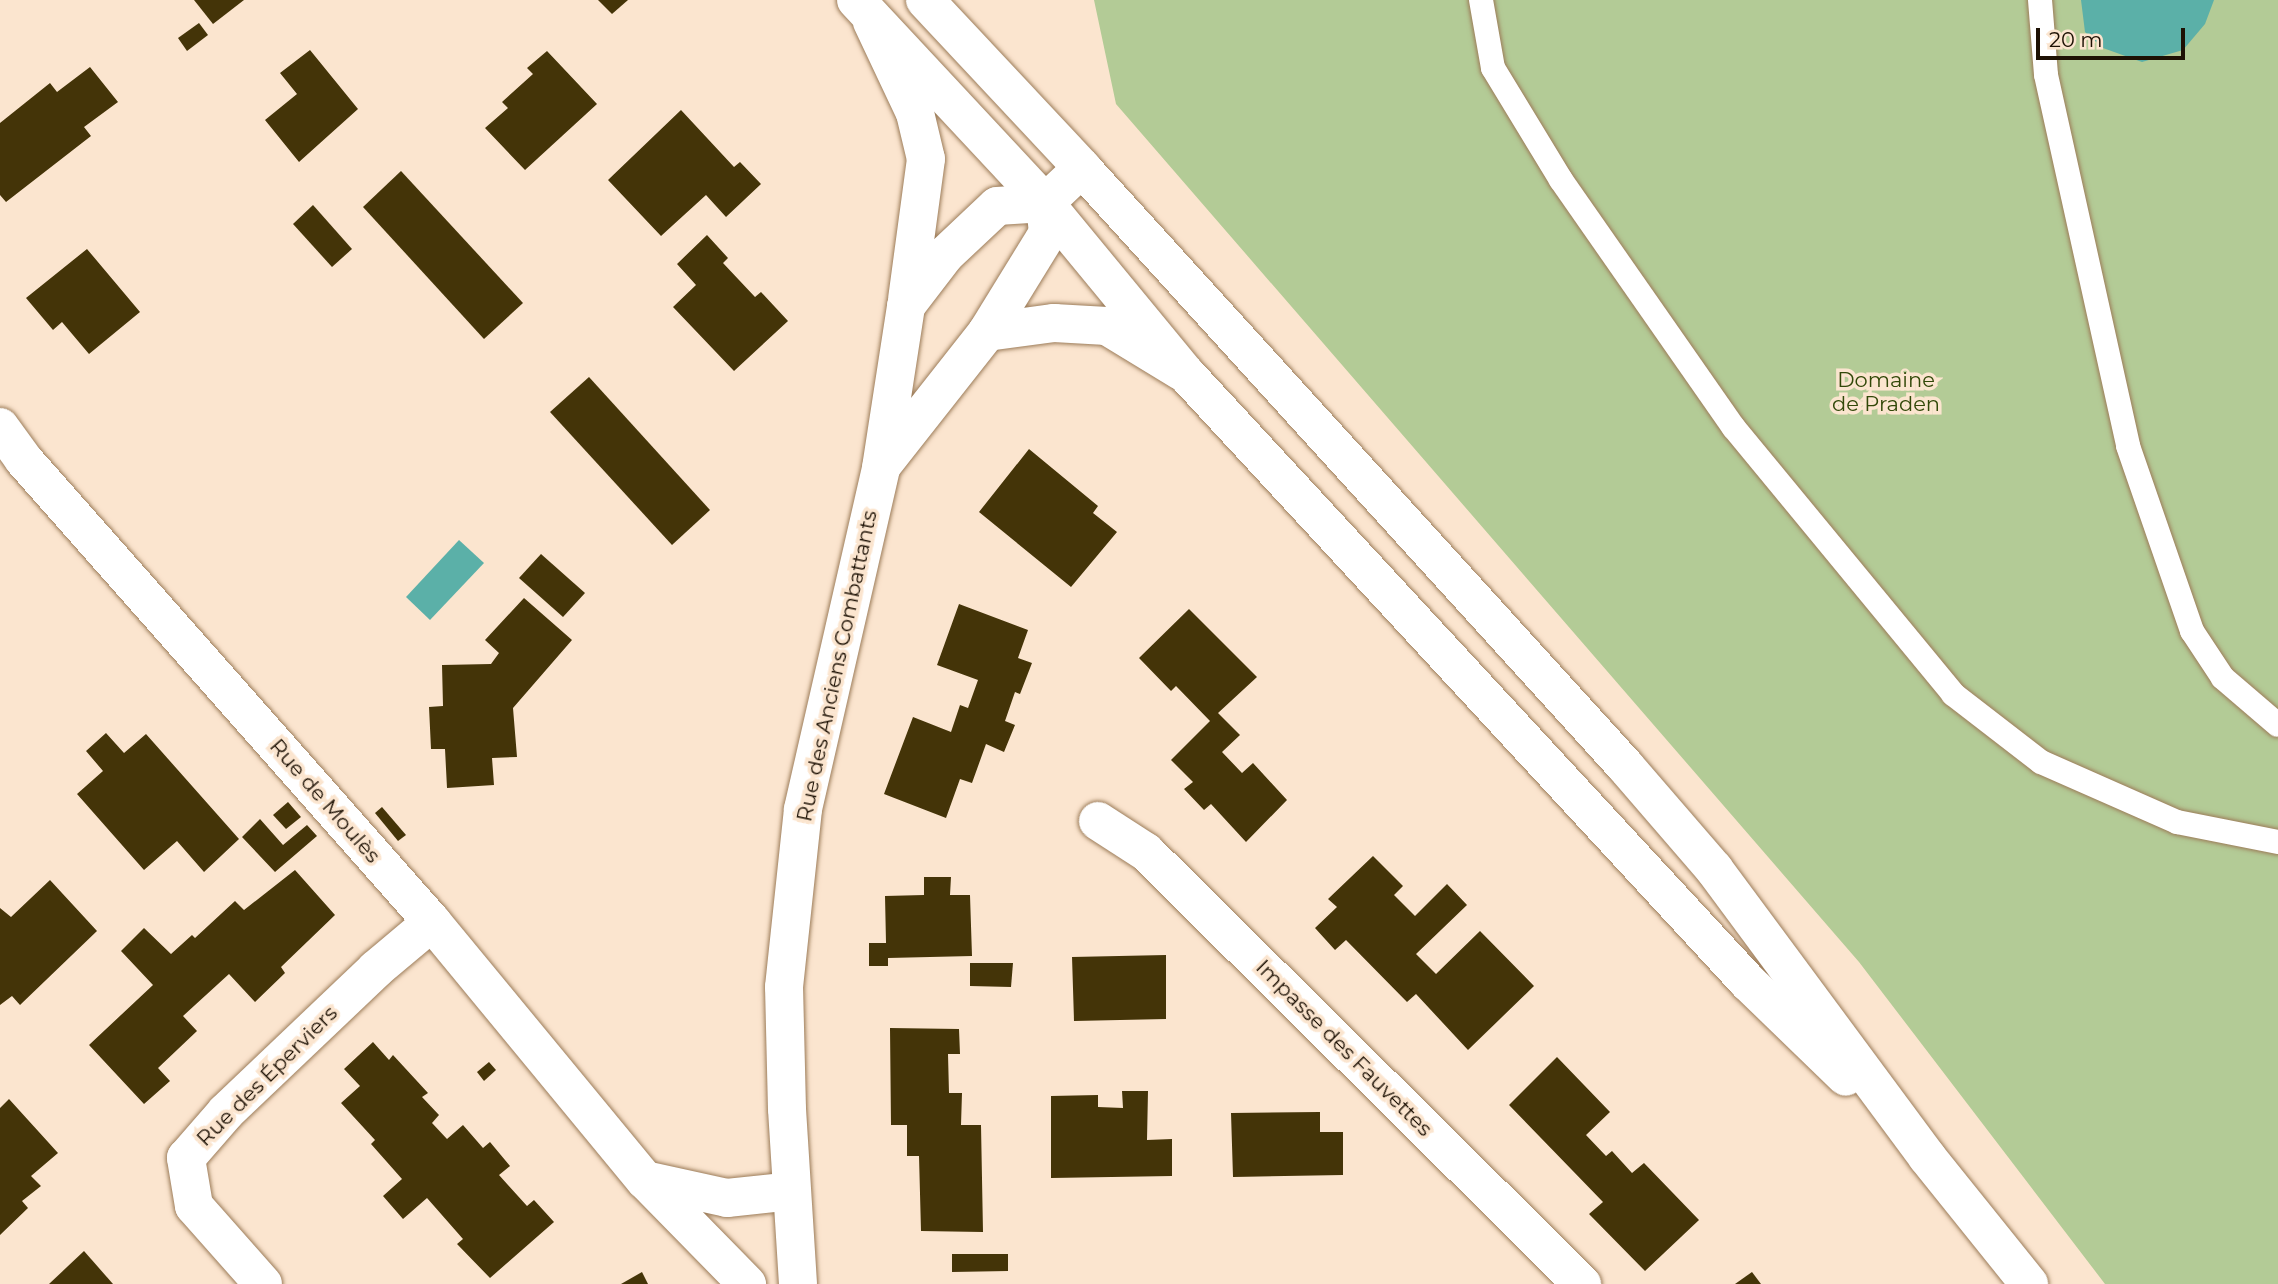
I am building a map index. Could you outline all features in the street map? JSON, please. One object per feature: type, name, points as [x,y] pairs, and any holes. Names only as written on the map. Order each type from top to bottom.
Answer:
[{"type":"street","points":[[925,0],[1082,168],[1617,757],[1714,869],[1927,1157],[2029,1284]]},
{"type":"street","points":[[861,5],[1045,203],[1187,375],[1748,982],[1927,1157]]},
{"type":"street","name":"Rue des Anciens Combattants","points":[[798,1284],[784,987],[803,809],[881,468],[926,159],[915,113],[861,5]]},
{"type":"street","points":[[1045,203],[1082,168]]},
{"type":"street","name":"Rue des Anciens Combattants","points":[[881,468],[987,332],[1048,233],[1045,203],[997,206],[944,255],[906,306]]},
{"type":"street","points":[[987,332],[1054,323],[1107,326],[1187,375]]},
{"type":"street","name":"Rue de Moulès","points":[[0,427],[23,459],[432,922],[645,1180],[747,1284]]},
{"type":"street","name":"Impasse des Fauvettes","points":[[1098,821],[1146,852],[1581,1284]]},
{"type":"street","name":"Rue des Éperviers","points":[[262,1284],[194,1206],[186,1158],[236,1102],[376,969],[432,922]]},
{"type":"street","points":[[645,1180],[727,1198],[792,1191]]},
{"type":"lane","points":[[1481,0],[1493,68],[1561,180],[1734,428],[1953,695],[2041,762],[2177,822],[2278,842]]},
{"type":"lane","points":[[2040,0],[2046,75],[2128,446],[2192,631],[2223,678],[2261,714],[2278,725]]},
{"type":"green space","name":"Domaine de Praden","points":[[1094,0],[2278,0],[2278,1284],[2105,1284],[1859,962],[1116,104]]},
{"type":"water","points":[[2081,0],[2214,0],[2205,24],[2183,50],[2142,62],[2103,48],[2085,32]]},
{"type":"water","points":[[459,540],[484,563],[430,620],[406,597]]},
{"type":"building","points":[[194,0],[244,0],[213,24]]},
{"type":"building","points":[[598,0],[628,0],[612,14]]},
{"type":"building","points":[[199,23],[208,35],[187,51],[178,38]]},
{"type":"building","points":[[310,50],[358,109],[299,162],[265,120],[297,94],[280,73]]},
{"type":"building","points":[[547,51],[597,104],[525,170],[485,128],[508,108],[502,102],[533,74],[527,68]]},
{"type":"building","points":[[90,67],[118,102],[84,127],[91,136],[6,202],[0,195],[0,123],[50,83],[57,92]]},
{"type":"building","points":[[681,110],[734,167],[740,162],[761,184],[726,217],[706,195],[661,236],[608,180]]},
{"type":"building","points":[[401,171],[523,303],[484,339],[363,207]]},
{"type":"building","points":[[313,205],[352,249],[332,267],[293,224]]},
{"type":"building","points":[[707,235],[728,258],[723,263],[755,297],[761,292],[788,321],[734,371],[673,307],[696,285],[677,264]]},
{"type":"building","points":[[87,249],[140,312],[89,354],[62,322],[53,330],[26,298]]},
{"type":"building","points":[[589,377],[710,510],[672,545],[550,412]]},
{"type":"building","points":[[1029,449],[1098,506],[1093,513],[1117,532],[1071,587],[979,512]]},
{"type":"building","points":[[541,554],[585,593],[563,617],[519,578]]},
{"type":"building","points":[[524,598],[572,640],[513,708],[517,757],[492,758],[494,785],[447,788],[445,749],[431,749],[429,707],[443,706],[442,665],[491,664],[499,653],[485,640]]},
{"type":"building","points":[[959,604],[1028,630],[1018,658],[1032,663],[1020,694],[1015,692],[1005,721],[1015,725],[1004,752],[986,744],[972,783],[960,779],[946,818],[884,794],[913,717],[951,732],[960,705],[968,708],[978,680],[937,665]]},
{"type":"building","points":[[1189,609],[1257,677],[1218,713],[1240,735],[1222,752],[1242,773],[1253,763],[1287,800],[1246,842],[1211,804],[1204,810],[1184,789],[1193,782],[1171,760],[1210,721],[1176,686],[1171,691],[1139,658]]},
{"type":"building","points":[[106,733],[124,753],[146,734],[239,839],[204,872],[177,841],[144,870],[77,794],[103,771],[86,751]]},
{"type":"building","points":[[288,802],[301,817],[286,829],[273,815]]},
{"type":"building","points":[[382,807],[406,835],[398,841],[375,813]]},
{"type":"building","points":[[260,819],[283,845],[307,825],[317,836],[275,872],[242,837]]},
{"type":"building","points":[[1373,856],[1403,886],[1394,895],[1415,916],[1447,884],[1467,905],[1416,954],[1436,974],[1480,931],[1534,986],[1468,1050],[1416,994],[1407,1002],[1346,940],[1335,950],[1315,928],[1337,907],[1328,899]]},
{"type":"building","points":[[295,870],[335,915],[281,967],[285,973],[255,1002],[229,974],[183,1016],[197,1031],[158,1068],[170,1081],[144,1104],[89,1045],[153,985],[121,951],[144,928],[171,954],[192,935],[195,938],[235,901],[244,910]]},
{"type":"building","points":[[924,877],[951,877],[950,895],[970,895],[972,956],[888,958],[888,966],[869,966],[869,943],[886,943],[885,896],[924,895]]},
{"type":"building","points":[[50,880],[97,931],[20,1005],[12,996],[0,1005],[0,908],[11,917]]},
{"type":"building","points":[[1166,955],[1166,1019],[1074,1021],[1072,957]]},
{"type":"building","points":[[970,963],[1013,963],[1011,987],[970,986]]},
{"type":"building","points":[[890,1028],[959,1029],[960,1054],[948,1054],[949,1093],[962,1093],[961,1125],[981,1125],[983,1232],[921,1231],[919,1156],[907,1156],[907,1125],[891,1125]]},
{"type":"building","points":[[373,1042],[389,1060],[393,1055],[428,1093],[422,1097],[439,1115],[432,1123],[447,1139],[463,1125],[483,1148],[490,1142],[510,1166],[499,1175],[527,1206],[534,1200],[554,1222],[490,1278],[457,1244],[463,1239],[427,1198],[403,1219],[383,1196],[402,1179],[371,1144],[375,1140],[341,1103],[360,1086],[344,1069]]},
{"type":"building","points":[[1557,1057],[1610,1112],[1586,1135],[1606,1156],[1612,1151],[1632,1173],[1644,1163],[1699,1220],[1645,1271],[1589,1214],[1603,1202],[1509,1105]]},
{"type":"building","points":[[489,1062],[496,1070],[484,1081],[477,1072]]},
{"type":"building","points":[[1122,1091],[1148,1091],[1147,1140],[1172,1139],[1172,1176],[1051,1178],[1051,1096],[1098,1095],[1098,1107],[1123,1108]]},
{"type":"building","points":[[9,1099],[58,1153],[31,1176],[41,1186],[22,1201],[28,1208],[0,1235],[0,1108]]},
{"type":"building","points":[[1320,1112],[1320,1132],[1343,1132],[1343,1175],[1233,1177],[1231,1113]]},
{"type":"building","points":[[84,1251],[113,1284],[49,1284]]},
{"type":"building","points":[[952,1254],[1008,1254],[1008,1271],[952,1272]]},
{"type":"building","points":[[642,1272],[648,1284],[621,1284]]},
{"type":"building","points":[[1752,1272],[1761,1284],[1735,1284]]}]
